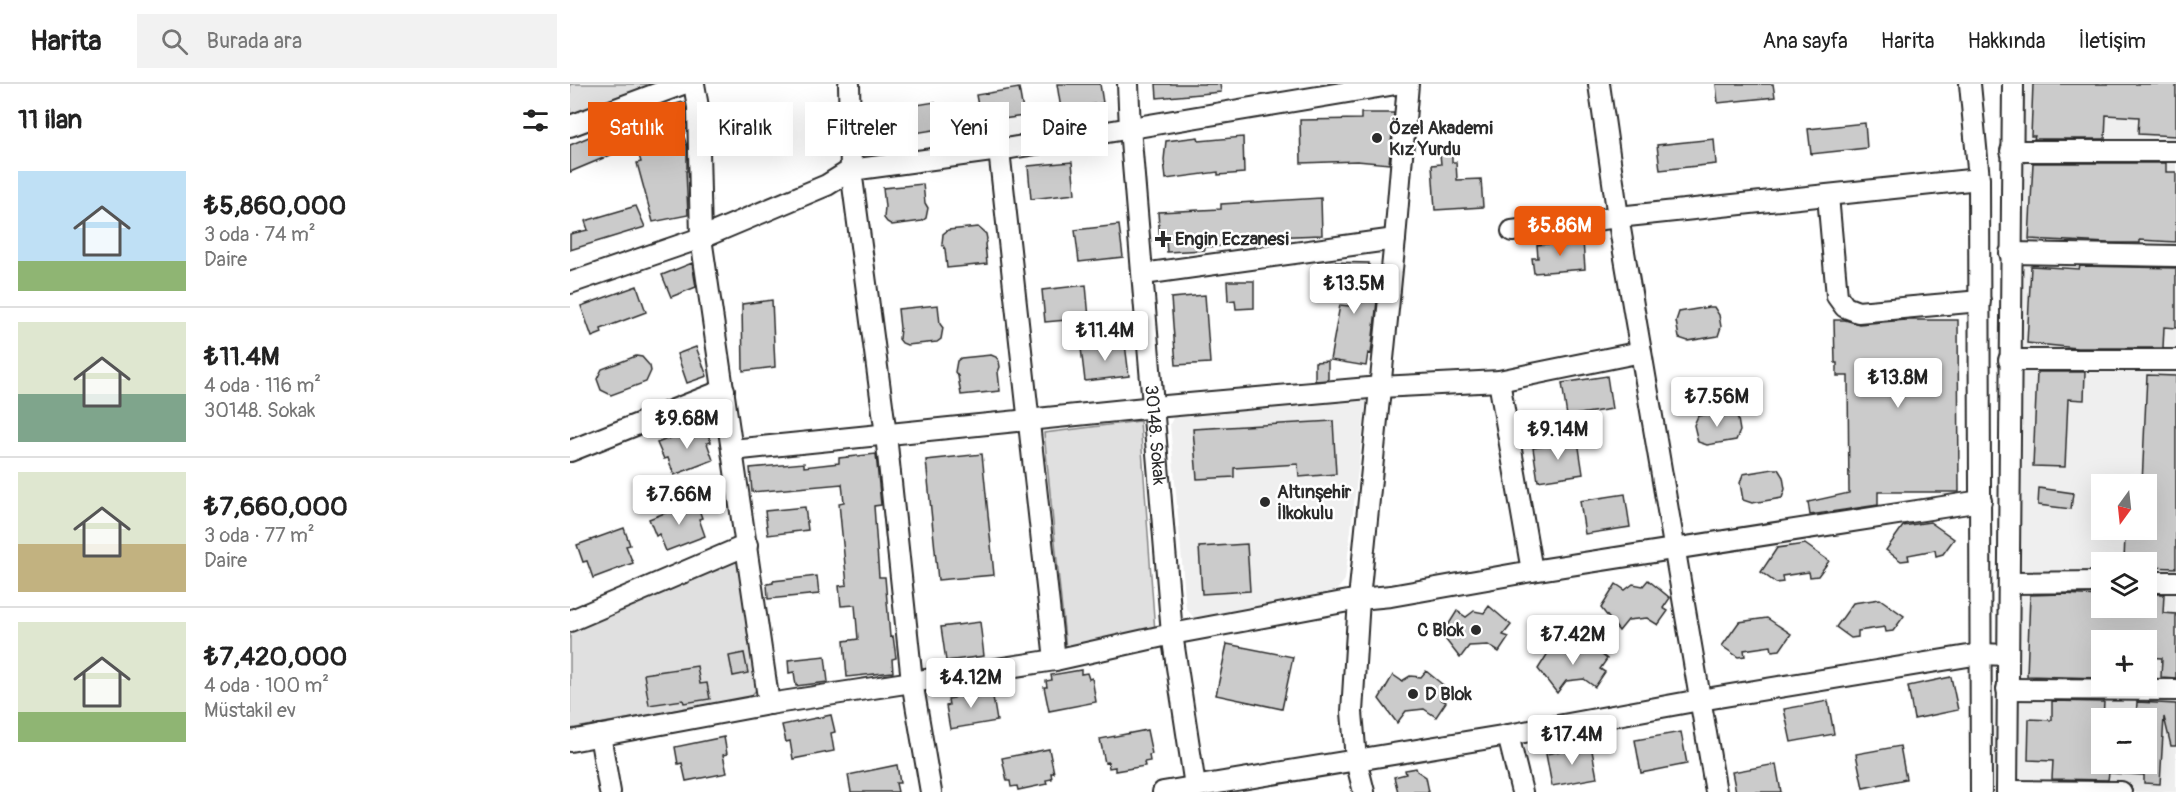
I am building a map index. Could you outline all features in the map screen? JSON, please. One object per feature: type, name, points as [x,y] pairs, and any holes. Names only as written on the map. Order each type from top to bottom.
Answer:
[{"type":"street","points":[[570,126],[683,84]]},
{"type":"street","points":[[694,84],[698,107],[701,238],[769,704]]},
{"type":"street","points":[[849,84],[851,170],[886,435],[912,681],[931,792]]},
{"type":"street","name":"30148. Sokak","points":[[1128,84],[1172,634],[1205,788]]},
{"type":"street","points":[[1009,148],[1396,84]]},
{"type":"street","points":[[1364,792],[1356,760],[1353,712],[1359,599],[1395,240],[1408,84]]},
{"type":"street","points":[[1599,84],[1618,217],[1716,792]]},
{"type":"street","points":[[1970,84],[1979,179],[1981,792]]},
{"type":"street","points":[[2013,84],[2007,791],[2121,792]]},
{"type":"street","points":[[2011,151],[2176,151]]},
{"type":"street","points":[[570,283],[701,238],[827,184],[851,170],[955,156]]},
{"type":"street","points":[[1000,156],[1055,660]]},
{"type":"street","points":[[1512,231],[1618,217],[1979,179]]},
{"type":"street","points":[[1828,196],[1837,296],[1845,307],[1858,312],[1980,301]]},
{"type":"street","points":[[1143,274],[1395,240]]},
{"type":"street","points":[[2010,253],[2176,256]]},
{"type":"street","points":[[732,450],[1155,407],[1380,387],[1499,381],[1641,352]]},
{"type":"street","points":[[2009,360],[2176,360]]},
{"type":"street","points":[[1499,381],[1532,571]]},
{"type":"street","points":[[570,451],[724,390]]},
{"type":"street","points":[[570,741],[769,704],[1055,660],[1172,634],[1359,599],[1391,597],[1532,571],[1980,501]]},
{"type":"street","points":[[570,621],[747,545]]},
{"type":"street","points":[[2009,583],[2091,582]]},
{"type":"street","points":[[2157,582],[2176,582]]},
{"type":"street","points":[[1163,792],[1205,788],[1700,700],[1980,654],[2008,655]]},
{"type":"street","points":[[2007,689],[2176,690]]},
{"type":"street","points":[[600,735],[610,792]]},
{"type":"street","points":[[1508,735],[1522,792]]},
{"type":"shaded area","points":[[570,84],[649,84],[649,88],[612,102],[588,102],[588,111],[570,118]]},
{"type":"shaded area","points":[[2007,84],[2176,84],[2176,792],[1993,792]]},
{"type":"shaded area","name":"Altınşehir İlkokulu","points":[[1359,396],[1366,401],[1345,580],[1335,592],[1194,618],[1186,608],[1170,424],[1175,414]]},
{"type":"shaded area","points":[[1140,421],[1155,632],[1066,649],[1044,433]]},
{"type":"shaded area","points":[[738,557],[757,689],[750,697],[570,729],[570,628]]},
{"type":"building","points":[[1057,84],[1100,84],[1103,102],[1060,102]]},
{"type":"building","points":[[1156,84],[1220,84],[1221,92],[1157,98]]},
{"type":"building","points":[[1716,84],[1773,84],[1775,97],[1718,103]]},
{"type":"building","points":[[2033,84],[2176,84],[2176,136],[2138,134],[2139,117],[2106,115],[2105,139],[2034,139],[2035,136],[2031,136]]},
{"type":"building","points":[[1019,88],[1021,116],[1009,118],[1009,102],[977,102],[976,95]]},
{"type":"building","points":[[930,103],[930,131],[918,133],[918,105]]},
{"type":"building","points":[[685,108],[686,111],[687,129],[685,130]]},
{"type":"building","points":[[1361,113],[1394,113],[1389,164],[1357,161],[1301,163],[1300,120],[1361,119]]},
{"type":"building","points":[[1865,123],[1867,148],[1811,154],[1808,129]]},
{"type":"building","points":[[588,137],[588,156],[608,156],[570,172],[570,145]]},
{"type":"building","points":[[1198,137],[1199,141],[1243,137],[1244,173],[1218,175],[1218,172],[1166,179],[1164,160],[1166,141]]},
{"type":"building","points":[[1714,139],[1716,164],[1660,170],[1657,145]]},
{"type":"building","points":[[685,140],[688,215],[653,222],[637,163],[641,162],[639,156],[685,156]]},
{"type":"building","points":[[1440,154],[1452,154],[1452,162],[1456,162],[1457,180],[1481,179],[1483,207],[1435,210],[1432,165],[1441,164]]},
{"type":"building","points":[[1072,162],[1075,194],[1031,199],[1028,166]]},
{"type":"building","points":[[2033,163],[2166,163],[2166,172],[2176,172],[2176,242],[2140,240],[2140,243],[2108,243],[2029,239]]},
{"type":"building","points":[[923,184],[925,203],[928,208],[926,218],[922,221],[892,225],[887,222],[884,218],[883,188]]},
{"type":"building","points":[[1321,198],[1322,235],[1268,237],[1268,243],[1167,252],[1166,241],[1160,242],[1158,212],[1221,209],[1221,204]]},
{"type":"building","points":[[636,206],[645,227],[570,250],[570,234],[588,230],[585,221]]},
{"type":"building","points":[[1119,225],[1123,257],[1079,262],[1075,230]]},
{"type":"building","points":[[978,227],[986,234],[987,264],[947,268],[945,249],[942,244],[943,234],[948,230]]},
{"type":"building","points":[[1583,241],[1585,269],[1534,273],[1532,258],[1538,258],[1537,245]]},
{"type":"building","points":[[1330,262],[1369,263],[1368,300],[1377,301],[1371,354],[1368,353],[1366,366],[1330,360],[1340,305],[1349,306],[1353,284],[1329,283]]},
{"type":"building","points":[[692,263],[696,287],[671,297],[662,275]]},
{"type":"building","points":[[2031,266],[2079,269],[2080,266],[2176,268],[2176,328],[2164,327],[2163,348],[2077,348],[2027,343]]},
{"type":"building","points":[[1227,281],[1254,281],[1254,308],[1236,309],[1235,300],[1228,301]]},
{"type":"building","points":[[1086,285],[1089,318],[1045,322],[1042,290]]},
{"type":"building","points":[[637,286],[646,312],[601,329],[602,333],[592,337],[581,306]]},
{"type":"building","points":[[1205,295],[1210,363],[1176,365],[1171,298]]},
{"type":"building","points":[[772,300],[775,367],[743,371],[742,304]]},
{"type":"building","points":[[938,305],[940,324],[943,328],[941,339],[937,342],[907,345],[902,343],[899,339],[898,309]]},
{"type":"building","points":[[1714,307],[1719,315],[1721,327],[1718,336],[1688,341],[1679,338],[1676,321],[1679,312]]},
{"type":"building","points":[[1834,320],[1859,324],[1906,320],[1958,320],[1959,492],[1878,492],[1878,505],[1810,515],[1808,502],[1849,493],[1848,376],[1837,376]]},
{"type":"building","points":[[1125,344],[1129,376],[1085,381],[1081,348]]},
{"type":"building","points":[[696,347],[707,376],[687,383],[677,354]]},
{"type":"building","points":[[991,355],[999,361],[1000,391],[961,395],[958,376],[955,372],[957,361],[961,358]]},
{"type":"building","points":[[636,356],[642,357],[650,366],[651,371],[646,382],[611,395],[601,390],[597,379],[602,369]]},
{"type":"building","points":[[1328,361],[1328,380],[1315,381],[1315,362]]},
{"type":"building","points":[[2037,372],[2085,372],[2084,400],[2068,399],[2065,467],[2033,466]]},
{"type":"building","points":[[2147,375],[2176,376],[2176,568],[2157,567],[2157,552],[2124,552],[2125,540],[2157,540],[2157,474],[2142,474]]},
{"type":"building","points":[[1607,376],[1612,409],[1567,416],[1562,383]]},
{"type":"building","points":[[1727,411],[1736,415],[1738,419],[1740,431],[1736,440],[1707,445],[1698,442],[1694,425],[1698,416]]},
{"type":"building","points":[[1333,421],[1336,474],[1299,477],[1298,464],[1234,468],[1234,477],[1197,479],[1193,429]]},
{"type":"building","points":[[704,425],[711,442],[707,443],[713,460],[674,475],[668,458],[664,459],[657,443]]},
{"type":"building","points":[[1578,441],[1583,474],[1538,481],[1533,448]]},
{"type":"building","points":[[876,454],[881,505],[874,506],[879,577],[885,577],[890,637],[893,636],[896,658],[892,659],[893,672],[847,677],[844,641],[858,639],[855,605],[841,606],[839,586],[847,585],[839,503],[844,502],[842,484],[752,492],[750,468],[804,463],[804,467],[839,463],[839,458]]},
{"type":"building","points":[[982,454],[994,575],[938,580],[926,460]]},
{"type":"building","points":[[1778,469],[1783,477],[1785,489],[1782,498],[1752,503],[1743,500],[1740,483],[1743,474]]},
{"type":"building","points":[[2039,488],[2073,493],[2071,509],[2038,505]]},
{"type":"building","points":[[1625,494],[1630,527],[1585,534],[1580,501]]},
{"type":"building","points":[[696,501],[705,536],[666,551],[649,519]]},
{"type":"building","points":[[805,507],[808,530],[768,535],[765,511]]},
{"type":"building","points":[[1930,522],[1954,539],[1943,554],[1936,556],[1935,550],[1908,555],[1909,560],[1901,561],[1886,550],[1903,526]]},
{"type":"building","points":[[624,528],[630,545],[626,546],[633,563],[593,578],[587,561],[583,562],[577,545]]},
{"type":"building","points":[[1247,544],[1250,591],[1202,594],[1199,547]]},
{"type":"building","points":[[1805,544],[1829,561],[1818,576],[1810,577],[1809,572],[1782,576],[1783,582],[1776,583],[1761,572],[1777,548]]},
{"type":"building","points":[[817,576],[819,594],[768,599],[767,584],[773,581]]},
{"type":"building","points":[[1648,580],[1670,598],[1663,608],[1668,611],[1658,625],[1647,618],[1628,620],[1619,631],[1601,608],[1616,584],[1625,590],[1633,584],[1643,586]]},
{"type":"building","points":[[2157,594],[2164,594],[2163,613],[2176,614],[2176,678],[2161,677],[2162,658],[2157,658],[2157,630],[2091,630],[2091,678],[2027,676],[2030,595],[2091,595],[2091,618],[2157,618]]},
{"type":"building","points":[[1880,599],[1904,616],[1893,631],[1886,632],[1885,627],[1858,631],[1858,637],[1851,638],[1836,627],[1853,603]]},
{"type":"building","name":"C Blok","points":[[1489,606],[1511,625],[1503,635],[1509,637],[1499,652],[1488,645],[1469,646],[1460,658],[1442,635],[1457,611],[1466,617],[1474,611],[1484,613]]},
{"type":"building","points":[[1767,618],[1791,634],[1780,650],[1772,651],[1771,646],[1744,650],[1745,656],[1738,657],[1722,646],[1739,622]]},
{"type":"building","points":[[980,622],[984,656],[946,661],[941,627]]},
{"type":"building","points":[[1585,641],[1607,659],[1600,669],[1605,672],[1595,687],[1584,679],[1566,681],[1557,693],[1538,669],[1553,645],[1562,651],[1570,646],[1581,647]]},
{"type":"building","points":[[1227,644],[1293,657],[1282,709],[1216,695]]},
{"type":"building","points":[[744,653],[748,673],[733,676],[729,656]]},
{"type":"building","points":[[825,656],[828,682],[796,686],[794,672],[789,673],[788,660]]},
{"type":"building","points":[[697,666],[700,684],[707,683],[710,699],[649,705],[644,674]]},
{"type":"building","points":[[1081,670],[1081,674],[1087,673],[1089,679],[1092,678],[1096,702],[1049,711],[1044,687],[1047,687],[1046,681],[1052,680],[1051,675]]},
{"type":"building","name":"D Blok","points":[[1426,671],[1448,689],[1440,699],[1446,702],[1436,717],[1424,709],[1406,711],[1397,723],[1379,699],[1393,675],[1402,681],[1410,676],[1421,677]]},
{"type":"building","points":[[1951,677],[1958,710],[1914,719],[1908,686]]},
{"type":"building","points":[[982,688],[983,692],[989,691],[990,697],[993,697],[997,721],[950,729],[946,706],[949,705],[948,699],[954,698],[953,694]]},
{"type":"building","points":[[1828,701],[1834,734],[1791,742],[1784,709]]},
{"type":"building","points":[[2052,701],[2104,702],[2104,708],[2091,708],[2091,774],[2109,774],[2108,780],[2052,779],[2053,761],[2028,760],[2029,719],[2052,720]]},
{"type":"building","points":[[2137,702],[2176,704],[2176,746],[2171,746],[2164,717],[2160,784],[2144,783],[2144,775],[2126,774],[2157,774],[2157,708],[2137,708]]},
{"type":"building","points":[[831,715],[835,732],[831,733],[834,751],[793,759],[790,741],[786,742],[782,725]]},
{"type":"building","points":[[1147,730],[1152,754],[1149,755],[1150,761],[1144,762],[1145,766],[1115,771],[1115,767],[1109,768],[1108,762],[1105,763],[1100,739]]},
{"type":"building","points":[[1681,732],[1687,764],[1641,773],[1635,740]]},
{"type":"building","points":[[724,737],[727,754],[723,755],[727,773],[686,781],[682,763],[678,764],[675,747]]},
{"type":"building","points":[[1591,745],[1597,778],[1552,786],[1546,754]]},
{"type":"building","points":[[1900,746],[1906,779],[1863,788],[1856,754]]},
{"type":"building","points":[[1049,749],[1054,773],[1051,773],[1052,779],[1046,780],[1047,784],[1018,790],[1017,786],[1011,787],[1010,781],[1007,781],[1002,758]]},
{"type":"building","points":[[1776,764],[1781,792],[1736,792],[1732,772]]},
{"type":"building","points":[[897,765],[900,783],[896,783],[898,792],[851,792],[848,775]]},
{"type":"building","points":[[1416,768],[1426,777],[1429,792],[1398,792],[1394,777],[1406,774],[1405,770]]},
{"type":"place","name":"Özel Akademi Kız Yurdu","points":[[1377,138]]},
{"type":"place","name":"Engin Eczanesi","points":[[1163,239]]},
{"type":"place","name":"Altınşehir İlkokulu","points":[[1265,502]]},
{"type":"place","name":"C Blok","points":[[1476,630]]},
{"type":"place","name":"D Blok","points":[[1413,694]]}]
